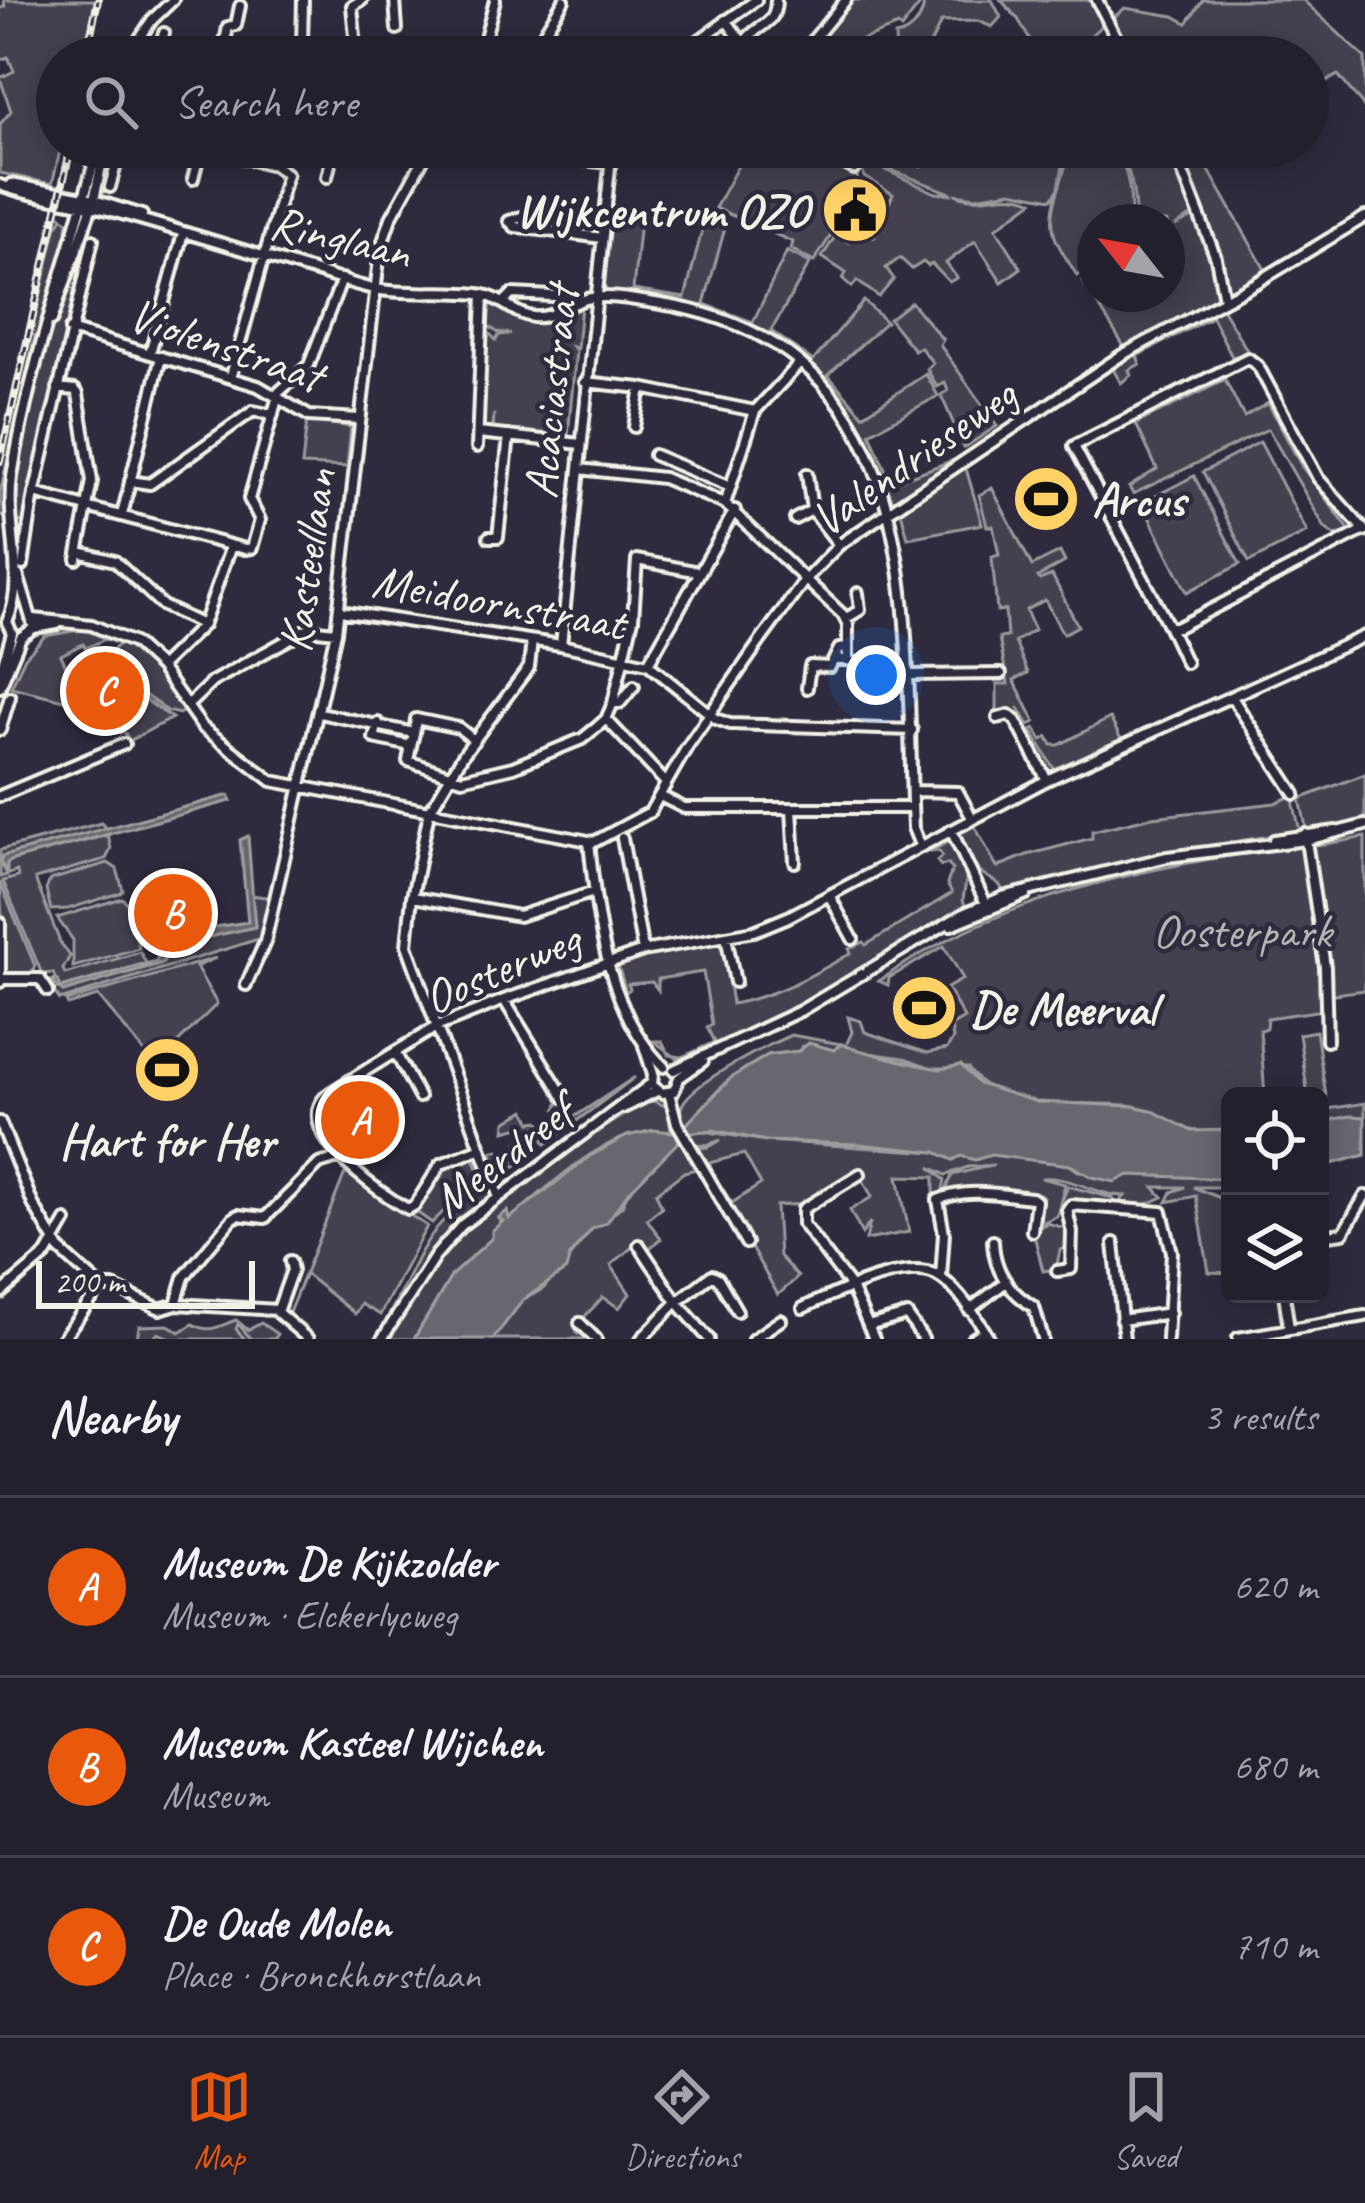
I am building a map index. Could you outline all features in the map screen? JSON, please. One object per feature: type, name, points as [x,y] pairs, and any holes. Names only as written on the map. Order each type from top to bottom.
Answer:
[{"type":"street","points":[[141,36],[173,0]]},
{"type":"street","points":[[302,36],[303,0]]},
{"type":"street","points":[[355,36],[352,6],[362,0]]},
{"type":"street","points":[[395,0],[398,28]]},
{"type":"street","points":[[486,36],[495,0]]},
{"type":"street","points":[[542,36],[564,0]]},
{"type":"street","points":[[704,36],[754,0]]},
{"type":"street","points":[[816,36],[846,0]]},
{"type":"street","points":[[1097,0],[1115,36]]},
{"type":"street","points":[[749,36],[776,15],[776,1]]},
{"type":"street","points":[[226,36],[228,27],[236,25],[240,6]]},
{"type":"street","points":[[726,20],[738,36]]},
{"type":"street","points":[[75,221],[64,198],[78,191],[92,168]]},
{"type":"street","points":[[16,635],[7,622],[14,611],[12,475],[75,221],[87,202],[92,168]]},
{"type":"street","points":[[40,355],[96,168]]},
{"type":"street","points":[[110,187],[116,168]]},
{"type":"street","points":[[193,179],[195,168]]},
{"type":"street","points":[[231,376],[287,174],[278,168]]},
{"type":"street","points":[[326,177],[328,168]]},
{"type":"street","name":"Kasteellaan","points":[[246,985],[269,926],[340,611],[384,233],[419,168]]},
{"type":"street","name":"Acaciastraat","points":[[561,645],[609,168]]},
{"type":"street","points":[[1181,168],[1216,258],[1224,299]]},
{"type":"street","name":"Ringlaan","points":[[0,183],[87,202],[374,290],[483,295],[523,316],[543,317],[596,297],[658,303],[748,331],[800,363],[851,422],[888,511],[903,584],[911,675],[913,828],[920,845]]},
{"type":"street","name":"Valendrieseweg","points":[[589,842],[650,812],[711,714],[805,580],[839,545],[1122,355],[1365,217]]},
{"type":"street","points":[[550,231],[602,238]]},
{"type":"street","points":[[150,353],[184,233]]},
{"type":"street","points":[[22,565],[70,330],[94,240]]},
{"type":"street","points":[[34,493],[247,550],[253,546],[260,520],[249,499],[278,397],[314,355],[342,279]]},
{"type":"street","name":"Ringlaan","points":[[502,303],[512,294],[573,297],[578,302]]},
{"type":"street","points":[[477,447],[483,295]]},
{"type":"street","name":"Violenstraat","points":[[70,330],[231,376],[309,416],[359,419]]},
{"type":"street","points":[[122,514],[161,357]]},
{"type":"street","points":[[1169,627],[1178,627],[1364,530],[1318,478],[1258,365],[1248,358],[1074,446],[1186,663]]},
{"type":"street","points":[[725,504],[755,411],[800,363]]},
{"type":"street","points":[[585,382],[755,411]]},
{"type":"street","points":[[58,388],[78,394],[92,473],[78,555],[115,561],[167,610],[203,625]]},
{"type":"street","points":[[634,427],[641,388]]},
{"type":"street","points":[[130,481],[150,484],[253,411],[273,416]]},
{"type":"street","points":[[478,433],[581,444]]},
{"type":"street","points":[[490,537],[498,537],[509,436]]},
{"type":"street","points":[[654,455],[731,487]]},
{"type":"street","points":[[668,479],[674,464]]},
{"type":"street","points":[[579,469],[668,479],[735,510],[845,619],[848,660]]},
{"type":"street","points":[[807,474],[812,510],[839,545]]},
{"type":"street","points":[[648,664],[735,510]]},
{"type":"street","points":[[796,519],[812,510]]},
{"type":"street","points":[[160,667],[203,625],[231,546]]},
{"type":"street","points":[[14,556],[26,610],[34,624]]},
{"type":"street","points":[[474,740],[459,728],[416,719],[408,761],[462,779],[513,767],[582,739],[606,719],[613,703],[633,620],[637,560],[700,572]]},
{"type":"street","points":[[845,619],[860,610],[858,593]]},
{"type":"street","points":[[14,611],[26,610]]},
{"type":"street","name":"Meidoornstraat","points":[[340,611],[624,657],[648,664],[711,714],[741,727],[912,730]]},
{"type":"street","points":[[0,674],[16,635],[34,624],[88,624],[142,649],[202,727],[259,774],[303,788],[589,842],[608,961],[644,1044],[654,1082],[669,1093],[677,1123],[746,1243]]},
{"type":"street","points":[[188,705],[221,676],[307,629],[336,632]]},
{"type":"street","points":[[0,687],[16,635]]},
{"type":"street","name":"Oosterweg","points":[[341,1156],[319,1122],[320,1102],[436,1027],[608,961],[754,931],[1046,780],[1365,636]]},
{"type":"street","points":[[498,1195],[410,952],[412,897],[429,812],[474,740],[529,667],[532,640]]},
{"type":"street","points":[[807,688],[810,666],[830,667],[838,649],[848,648]]},
{"type":"street","points":[[835,660],[864,666],[865,688]]},
{"type":"street","points":[[911,675],[1001,674]]},
{"type":"street","points":[[613,703],[620,704],[634,686]]},
{"type":"street","points":[[0,730],[10,698]]},
{"type":"street","points":[[1233,699],[1295,794]]},
{"type":"street","points":[[320,713],[414,733]]},
{"type":"street","points":[[998,718],[1009,716],[1016,721],[1046,780]]},
{"type":"street","points":[[606,719],[666,783]]},
{"type":"street","points":[[378,723],[374,738],[411,746]]},
{"type":"street","points":[[0,796],[124,744]]},
{"type":"street","points":[[913,791],[958,792],[972,818]]},
{"type":"street","points":[[659,796],[684,808],[912,808]]},
{"type":"street","points":[[792,808],[795,862]]},
{"type":"street","points":[[672,1071],[800,1011],[987,906],[1168,857],[1365,825]]},
{"type":"street","points":[[951,830],[987,906]]},
{"type":"street","points":[[1305,837],[1325,967],[1327,1040]]},
{"type":"street","points":[[622,838],[643,951]]},
{"type":"street","points":[[412,897],[519,916],[594,892]]},
{"type":"street","points":[[829,895],[853,939]]},
{"type":"street","points":[[0,922],[1,981],[40,980],[48,991]]},
{"type":"street","points":[[726,936],[736,982]]},
{"type":"street","points":[[504,1000],[564,1097]]},
{"type":"street","points":[[644,1044],[672,1071],[677,1086],[669,1093]]},
{"type":"street","points":[[396,1054],[419,1097]]},
{"type":"street","name":"Meerdreef","points":[[384,1339],[436,1255],[462,1225],[672,1071]]},
{"type":"street","points":[[0,1122],[33,1204],[59,1249],[101,1287],[113,1287],[160,1309],[176,1304],[277,1310],[308,1339]]},
{"type":"street","points":[[176,1304],[184,1277],[232,1219],[265,1218],[319,1164],[341,1156],[354,1172],[410,1209],[444,1162],[478,1149]]},
{"type":"street","points":[[860,1174],[803,1209],[803,1224],[851,1287],[874,1339]]},
{"type":"street","points":[[941,1277],[944,1233],[938,1200],[943,1197],[964,1192],[1032,1198],[1036,1201],[1032,1231]]},
{"type":"street","points":[[1329,1235],[1343,1233],[1365,1196]]},
{"type":"street","points":[[1057,1271],[1071,1269],[1067,1210],[1071,1205],[1162,1212],[1172,1252],[1167,1339]]},
{"type":"street","points":[[0,1294],[47,1255],[66,1221]]},
{"type":"street","points":[[992,1241],[993,1260],[1018,1297],[1034,1307],[1043,1339]]},
{"type":"street","points":[[1114,1243],[1124,1339]]},
{"type":"street","points":[[639,1245],[709,1339]]},
{"type":"street","points":[[277,1310],[292,1270],[290,1261]]},
{"type":"street","points":[[803,1308],[908,1270],[941,1277],[988,1335],[972,1339]]},
{"type":"street","points":[[641,1339],[712,1275],[736,1311]]},
{"type":"street","points":[[969,1310],[1006,1282]]},
{"type":"street","points":[[64,1335],[101,1287]]},
{"type":"street","points":[[1285,1303],[1289,1328]]},
{"type":"street","points":[[1121,1320],[1170,1313]]},
{"type":"street","points":[[868,1326],[907,1315],[923,1339]]},
{"type":"street","points":[[1238,1338],[1365,1316]]},
{"type":"street","points":[[753,1339],[782,1320]]},
{"type":"street","points":[[580,1323],[596,1339]]},
{"type":"street","points":[[1307,1325],[1310,1339]]},
{"type":"green space","points":[[4,0],[96,0],[88,36],[36,36],[36,168],[56,168],[52,184],[0,173],[0,124],[11,111],[0,78],[14,71],[8,57],[0,60],[0,8],[5,7]]},
{"type":"green space","points":[[849,0],[917,0],[919,6],[901,29],[898,26],[872,36],[818,33]]},
{"type":"green space","points":[[923,0],[992,0],[1001,17],[992,27],[978,21],[941,22],[934,36],[895,36],[907,32],[922,12]]},
{"type":"green space","points":[[1001,0],[1092,0],[1102,25],[1090,36],[1028,36]]},
{"type":"green space","points":[[1203,0],[1303,0],[1365,58],[1365,108],[1338,75],[1329,80],[1329,36],[1118,36],[1110,20],[1125,8],[1174,16],[1187,23]]},
{"type":"green space","points":[[737,168],[845,168],[857,175],[858,185],[852,184],[833,208],[827,204],[821,212],[831,219],[831,235],[814,262],[791,249],[793,242],[715,208]]},
{"type":"green space","points":[[880,168],[936,193],[953,194],[886,168],[1062,168],[1052,199],[1011,191],[976,197],[955,194],[974,198],[1013,196],[1033,201],[996,228],[1021,268],[1002,282],[975,241],[946,263],[957,278],[949,282],[932,264],[923,262],[912,269],[900,258],[886,268],[894,279],[879,297],[857,281],[852,287],[843,279],[846,273],[822,257],[836,235],[848,242],[858,230],[874,237],[893,194],[864,177],[862,170]]},
{"type":"green space","points":[[1065,168],[1124,168],[1131,204],[1077,204],[1077,276],[1054,233],[1055,201]]},
{"type":"green space","points":[[1127,168],[1176,168],[1194,214],[1185,220],[1185,204],[1135,202]]},
{"type":"green space","points":[[1184,168],[1208,168],[1267,273],[1232,292],[1224,289],[1217,250]]},
{"type":"green space","points":[[613,209],[641,211],[633,290],[685,298],[704,222],[725,228],[704,304],[753,322],[787,251],[810,263],[771,331],[813,361],[864,301],[886,322],[828,375],[863,415],[926,374],[938,396],[870,433],[891,483],[962,457],[892,501],[872,451],[848,410],[820,375],[788,348],[708,310],[608,292],[602,285]]},
{"type":"green space","points":[[60,214],[68,222],[67,227],[71,225],[10,467],[7,517],[0,516],[0,493],[35,336],[31,334],[57,226],[63,218]]},
{"type":"green space","points":[[1193,217],[1213,261],[1218,298],[1125,348],[1102,312],[1185,312],[1185,221]]},
{"type":"green space","points":[[86,230],[92,232],[71,287],[77,290],[46,411],[25,521],[18,522],[15,492],[26,417]]},
{"type":"green space","points":[[490,301],[535,322],[581,306],[577,348],[573,347],[568,436],[564,435],[568,439],[493,432],[494,414],[491,431],[481,427],[484,328],[496,340],[511,334],[485,324]]},
{"type":"green space","points":[[911,302],[943,340],[940,345],[997,426],[964,448],[941,395],[948,391],[945,383],[937,387],[927,369],[933,363],[920,347],[914,350],[889,319]]},
{"type":"green space","points":[[1220,305],[1245,354],[1232,357],[1212,317],[1137,356],[1140,364],[1121,383],[1111,366]]},
{"type":"green space","points":[[1225,380],[1244,417],[1268,403],[1302,467],[1351,532],[1334,535],[1325,528],[1268,429],[1133,494],[1129,487],[1157,469],[1136,424]]},
{"type":"green space","points":[[307,420],[351,427],[347,467],[302,465]]},
{"type":"green space","points":[[1260,442],[1307,532],[1249,562],[1203,472]]},
{"type":"green space","points":[[965,465],[982,524],[908,538],[900,508]]},
{"type":"green space","points":[[1194,476],[1240,564],[1187,592],[1142,503]]},
{"type":"green space","points":[[992,488],[1032,566],[1060,552],[1065,562],[1038,577],[1052,575],[1078,626],[1063,634],[1045,600],[1026,610],[1034,630],[1015,642],[1028,673],[1014,680],[1035,722],[1029,725],[1018,707],[1027,726],[1023,728],[1013,713],[997,717],[997,684],[1008,684],[999,638],[1007,637],[1005,610],[997,611],[992,557],[999,555],[979,495]]},
{"type":"green space","points":[[84,629],[114,642],[105,639],[86,648],[83,644],[61,655],[67,668],[110,652],[122,641],[150,663],[185,710],[179,714],[167,711],[121,678],[99,683],[95,694],[99,700],[112,698],[122,703],[132,691],[172,718],[129,741],[113,717],[93,707],[11,687],[25,657],[45,636]]},
{"type":"green space","points":[[1110,718],[1121,739],[1054,769],[1031,730],[1035,728],[1042,740],[1048,737],[1052,745],[1059,745]]},
{"type":"green space","points":[[1365,774],[1365,821],[1307,832],[1300,799]]},
{"type":"green space","points":[[1292,796],[1300,831],[1163,853],[1005,894],[999,884],[978,871],[959,834],[973,823],[997,867],[1092,838],[1092,831],[1152,817],[1275,803]]},
{"type":"green space","points":[[101,823],[107,829],[3,856],[0,861],[0,850]]},
{"type":"green space","points":[[108,835],[111,849],[106,859],[35,879],[70,956],[65,974],[140,952],[146,963],[62,988],[53,982],[63,991],[163,963],[167,946],[255,925],[251,895],[273,898],[262,938],[60,1000],[48,984],[55,978],[53,973],[42,974],[3,881],[18,877],[17,871],[1,877],[0,861],[7,872],[7,863],[13,860]]},
{"type":"green space","name":"Oosterpark","points":[[1365,837],[1365,990],[1326,995],[1324,1010],[1267,1018],[1266,1028],[1260,1030],[1264,1087],[1221,1087],[1221,1131],[1189,1130],[1133,1106],[1021,1100],[983,1084],[968,1068],[932,1068],[904,1058],[853,1051],[846,1045],[852,1032],[848,1017],[861,1021],[865,1032],[927,1053],[947,1049],[953,1039],[951,1026],[964,1018],[947,988],[963,979],[944,946],[889,978],[888,985],[879,981],[919,955],[1005,914],[1142,872]]},
{"type":"green space","points":[[950,841],[967,874],[963,900],[967,910],[816,999],[683,1063],[673,1056],[682,1057],[714,1042],[707,1027],[712,1024],[703,972],[658,979],[658,990],[652,982],[628,984],[626,992],[617,962],[723,941],[732,1004],[763,996],[822,970],[851,953],[849,949],[866,945],[952,893],[947,884],[952,870],[937,861],[942,856],[939,851],[929,852]]},
{"type":"green space","points":[[108,863],[117,869],[120,893],[51,910],[46,890],[50,880]]},
{"type":"green space","points":[[0,882],[35,966],[29,976],[5,975]]},
{"type":"green space","points":[[122,898],[139,948],[73,967],[73,940],[57,918]]},
{"type":"green space","points":[[216,958],[196,967],[217,1004],[155,1065],[98,996],[68,1005],[66,1001]]},
{"type":"green space","points":[[1316,1031],[1325,1087],[1307,1087],[1299,1034]]},
{"type":"green space","points":[[791,1035],[841,1044],[834,1050],[802,1046],[799,1051],[768,1055],[725,1083],[684,1127],[681,1108],[697,1088]]},
{"type":"green space","points":[[635,1077],[546,1144],[536,1127],[526,1133],[537,1152],[503,1174],[491,1152],[499,1150],[504,1164],[522,1157],[517,1143],[524,1140],[520,1127],[505,1131],[506,1122],[525,1110],[532,1122],[539,1121],[548,1132],[564,1122],[554,1092],[574,1117]]},
{"type":"green space","points":[[649,1099],[668,1107],[671,1132],[626,1137],[584,1159],[509,1219],[502,1219],[492,1238],[452,1275],[414,1339],[388,1339],[429,1271],[465,1229],[571,1148]]},
{"type":"green space","points":[[1365,1103],[1365,1117],[1329,1121],[1329,1109]]},
{"type":"green space","points":[[697,1130],[766,1141],[936,1152],[953,1160],[991,1154],[1070,1165],[1078,1171],[1221,1179],[1221,1187],[1193,1187],[1221,1198],[1221,1273],[1209,1272],[1196,1196],[1167,1202],[1172,1192],[1185,1187],[1154,1187],[1163,1197],[1145,1205],[1118,1204],[1125,1196],[1041,1178],[1065,1184],[1057,1216],[1037,1225],[1040,1194],[968,1189],[945,1193],[952,1175],[994,1165],[946,1175],[930,1167],[945,1180],[942,1193],[934,1194],[934,1177],[898,1176],[909,1232],[866,1240],[870,1222],[862,1234],[850,1210],[872,1197],[857,1169],[804,1204],[776,1206],[779,1256],[798,1277],[778,1295],[714,1183],[716,1179],[732,1203],[761,1184],[744,1154],[709,1163],[714,1175],[710,1176],[694,1148],[721,1140],[693,1144],[687,1133]]},
{"type":"green space","points":[[680,1137],[696,1169],[684,1172],[656,1193],[662,1207],[647,1219],[661,1239],[645,1252],[637,1243],[611,1265],[630,1294],[619,1308],[603,1297],[575,1327],[578,1334],[592,1339],[493,1339],[523,1300],[543,1289],[592,1229],[622,1206],[627,1194]]},
{"type":"green space","points":[[473,1155],[484,1185],[450,1205],[432,1223],[415,1211],[445,1166]]},
{"type":"green space","points":[[345,1173],[427,1226],[380,1315],[361,1304],[355,1314],[305,1274],[288,1315]]},
{"type":"green space","points":[[490,1186],[490,1196],[459,1223],[448,1218],[458,1224],[425,1264],[391,1320],[387,1318],[437,1228],[467,1200]]},
{"type":"green space","points":[[1068,1186],[1113,1198],[1115,1203],[1072,1199],[1062,1208],[1069,1246],[1060,1250],[1056,1269],[1043,1271],[1033,1231],[1047,1223],[1065,1228],[1060,1205]]},
{"type":"green space","points":[[236,1320],[248,1330],[261,1323],[277,1334],[275,1339],[251,1339],[238,1324],[236,1329],[245,1339],[172,1339],[158,1333],[154,1338],[137,1339],[139,1326],[168,1325],[180,1332],[193,1324],[210,1329]]},
{"type":"shaded area","points":[[229,795],[231,801],[13,860],[7,863],[6,872],[0,861],[3,856]]},
{"type":"shaded area","points":[[248,836],[255,927],[168,946],[163,950],[164,962],[63,992],[52,982],[57,980],[62,988],[156,961],[159,955],[143,895],[190,882],[196,887],[207,928],[248,922],[240,840]]},
{"type":"shaded area","points":[[809,1043],[834,1050],[841,1044],[934,1068],[961,1065],[979,1084],[1037,1102],[1133,1106],[1192,1131],[1221,1130],[1221,1179],[1129,1175],[1115,1182],[1070,1165],[991,1155],[953,1160],[936,1152],[858,1144],[766,1141],[713,1130],[687,1133],[627,1194],[607,1222],[592,1229],[570,1255],[566,1270],[523,1300],[493,1339],[414,1339],[452,1275],[492,1238],[492,1231],[503,1221],[498,1218],[507,1211],[509,1219],[590,1156],[627,1136],[684,1127],[732,1077],[768,1055],[799,1051]]},
{"type":"shaded area","points":[[1365,1117],[1365,1155],[1329,1165],[1329,1120]]},
{"type":"railway","points":[[90,36],[98,0]]},
{"type":"railway","points":[[0,461],[66,168]]},
{"type":"place","name":"Wijkcentrum OZO","points":[[855,210]]},
{"type":"place","name":"Arcus","points":[[1046,499]]},
{"type":"place","name":"De Oude Molen","points":[[105,691]]},
{"type":"place","name":"Museum Kasteel Wijchen","points":[[173,913]]},
{"type":"place","name":"De Meerval","points":[[924,1008]]},
{"type":"place","name":"Hart for Her","points":[[167,1070]]},
{"type":"place","name":"Museum De Kijkzolder","points":[[360,1120]]}]
